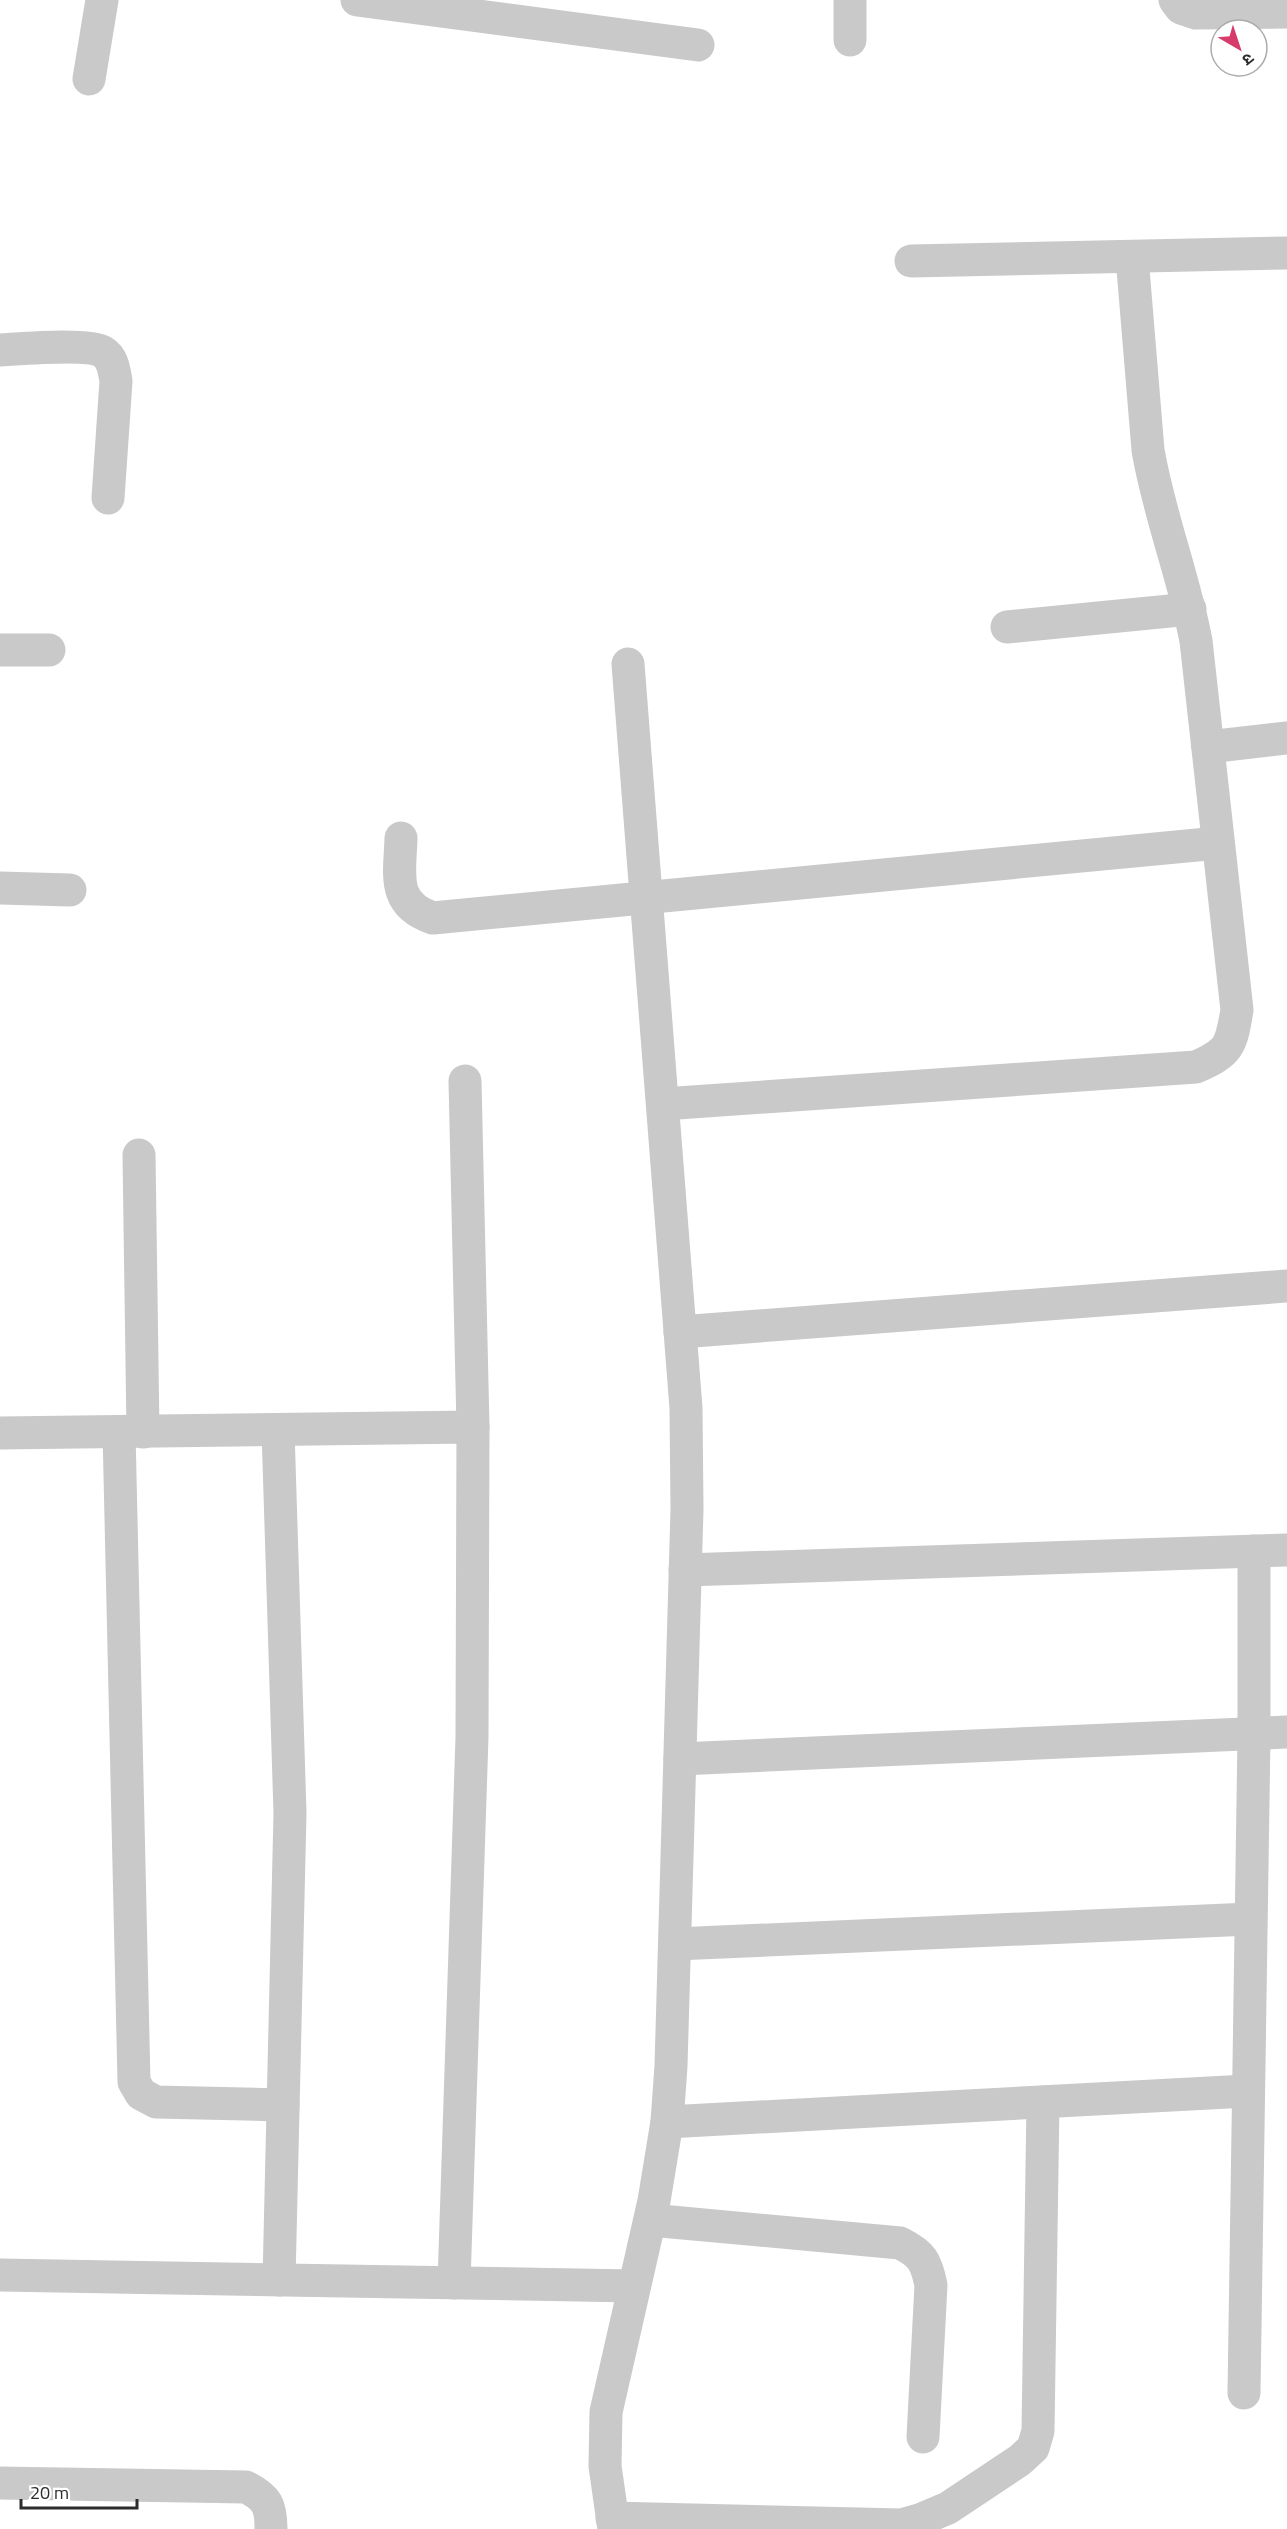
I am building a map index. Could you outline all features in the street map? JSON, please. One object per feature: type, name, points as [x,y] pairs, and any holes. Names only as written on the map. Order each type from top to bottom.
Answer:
[{"type":"street","points":[[89,79],[102,0]]},
{"type":"street","points":[[357,0],[698,45]]},
{"type":"street","points":[[850,0],[850,40]]},
{"type":"street","points":[[1175,0],[1181,8],[1196,12],[1287,12]]},
{"type":"street","points":[[911,261],[1287,253]]},
{"type":"street","points":[[663,1104],[1196,1067],[1219,1057],[1232,1038],[1237,1010],[1196,641],[1190,609],[1153,482],[1148,450],[1132,257]]},
{"type":"street","points":[[0,350],[88,348],[103,352],[112,362],[116,381],[108,498]]},
{"type":"street","points":[[1007,627],[1190,609]]},
{"type":"street","points":[[0,650],[49,650]]},
{"type":"street","points":[[628,664],[686,1408],[685,1570],[675,1944],[667,2122],[650,2220],[606,2412],[605,2466],[613,2523],[901,2525],[922,2519],[957,2502],[1020,2460],[1033,2448],[1038,2432],[1043,2102]]},
{"type":"street","points":[[1208,747],[1287,738]]},
{"type":"street","points":[[401,838],[400,888],[406,902],[418,914],[433,918],[1218,843]]},
{"type":"street","points":[[0,888],[70,890]]},
{"type":"street","points":[[454,2283],[470,1838],[473,1427],[465,1081]]},
{"type":"street","points":[[139,1155],[131,1432],[134,2082],[141,2094],[156,2102],[283,2105]]},
{"type":"street","points":[[680,1332],[1287,1286]]},
{"type":"street","points":[[0,1433],[473,1427]]},
{"type":"street","points":[[278,1430],[290,1813],[279,2280]]},
{"type":"street","points":[[685,1570],[1287,1550]]},
{"type":"street","points":[[1244,2393],[1254,1736],[1254,1551]]},
{"type":"street","points":[[680,1759],[1254,1736],[1287,1732]]},
{"type":"street","points":[[675,1944],[1250,1919]]},
{"type":"street","points":[[667,2122],[1247,2091]]},
{"type":"street","points":[[650,2220],[900,2243],[918,2252],[927,2266],[931,2285],[923,2437]]},
{"type":"street","points":[[0,2276],[634,2286]]},
{"type":"street","points":[[0,2483],[246,2487],[262,2496],[271,2511],[271,2529],[294,2529]]}]
